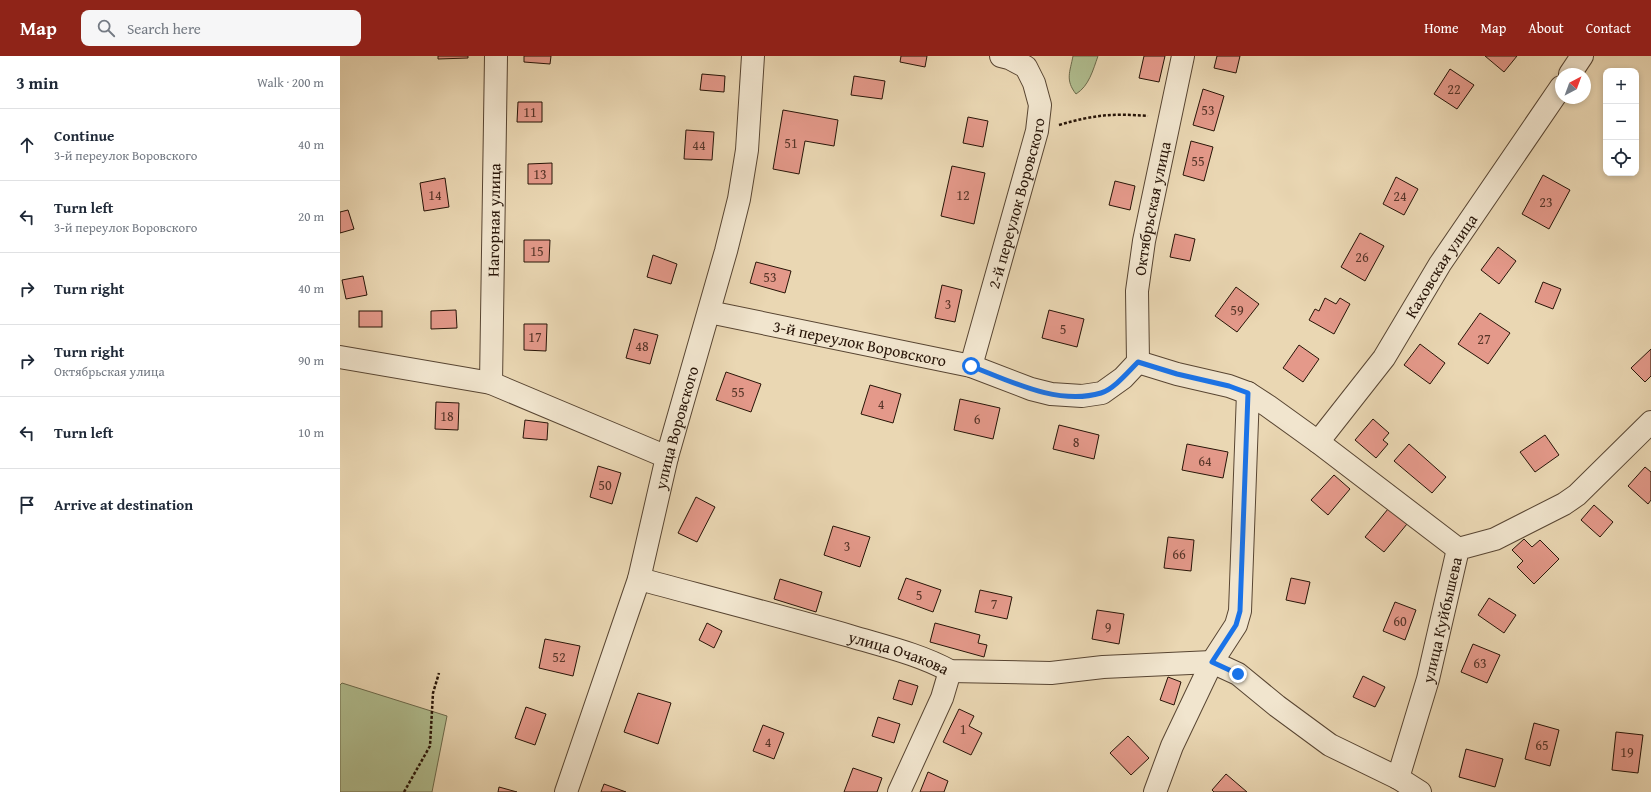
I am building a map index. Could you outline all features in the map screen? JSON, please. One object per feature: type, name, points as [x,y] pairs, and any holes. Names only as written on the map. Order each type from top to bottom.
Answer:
[{"type":"street","name":"Нагорная улица","points":[[491,383],[496,56]]},
{"type":"street","name":"улица Воровского","points":[[566,792],[639,579],[667,457],[709,312],[739,199],[747,150],[753,56]]},
{"type":"street","name":"2-й переулок Воровского","points":[[971,366],[1037,131],[1040,105],[1034,83],[1026,67],[1009,58],[1001,56]]},
{"type":"street","name":"Октябрьская улица","points":[[1138,362],[1137,291],[1144,241],[1183,56]]},
{"type":"street","points":[[1574,68],[1582,56]]},
{"type":"street","name":"Каховская улица","points":[[1318,442],[1388,353],[1440,264],[1555,96]]},
{"type":"street","name":"3-й переулок Воровского","points":[[709,312],[971,366],[1031,389],[1052,394],[1082,396],[1102,393],[1123,378],[1138,362]]},
{"type":"street","points":[[340,357],[491,383],[667,457]]},
{"type":"street","points":[[1138,362],[1177,374],[1229,386],[1248,393],[1318,442],[1458,549]]},
{"type":"street","points":[[1155,792],[1172,746],[1212,662],[1236,625],[1240,611],[1248,393]]},
{"type":"street","name":"улица Куйбышева","points":[[1398,778],[1428,678],[1458,549],[1495,539],[1564,504],[1577,495],[1651,422]]},
{"type":"street","name":"улица Очакова","points":[[639,579],[828,630],[910,654],[935,663],[950,671],[1052,673],[1103,667],[1212,662]]},
{"type":"street","points":[[1212,662],[1238,674],[1330,746],[1398,778],[1420,792]]},
{"type":"street","points":[[899,792],[942,698],[950,671]]},
{"type":"path","points":[[1037,131],[1088,116],[1119,114],[1170,118]]},
{"type":"path","points":[[404,792],[430,746],[433,693],[439,673]]},
{"type":"green space","points":[[1073,56],[1098,56],[1087,82],[1076,94],[1069,80]]},
{"type":"green space","points":[[342,683],[447,716],[432,792],[340,792],[340,685]]},
{"type":"building","points":[[438,56],[468,56],[468,58],[438,59]]},
{"type":"building","points":[[524,56],[551,56],[550,64],[524,62]]},
{"type":"building","points":[[901,56],[927,56],[925,67],[900,62]]},
{"type":"building","points":[[1144,56],[1165,56],[1159,82],[1139,78]]},
{"type":"building","points":[[1217,56],[1240,56],[1236,73],[1214,68]]},
{"type":"building","points":[[1485,56],[1517,56],[1504,72]]},
{"type":"building","points":[[1450,69],[1474,85],[1457,109],[1434,94]]},
{"type":"building","points":[[702,74],[725,76],[724,92],[700,90]]},
{"type":"building","points":[[854,76],[885,81],[882,99],[851,95]]},
{"type":"building","points":[[1203,89],[1224,96],[1214,131],[1193,125]]},
{"type":"building","points":[[518,102],[542,102],[542,122],[517,122]]},
{"type":"building","points":[[783,110],[838,120],[834,146],[805,141],[799,174],[773,169]]},
{"type":"building","points":[[968,117],[988,121],[983,147],[963,143]]},
{"type":"building","points":[[686,130],[714,132],[712,160],[684,159]]},
{"type":"building","points":[[1191,141],[1213,147],[1204,181],[1183,175]]},
{"type":"building","points":[[552,163],[552,184],[528,184],[528,164]]},
{"type":"building","points":[[952,166],[985,173],[974,224],[941,216]]},
{"type":"building","points":[[1543,175],[1570,190],[1549,229],[1522,214]]},
{"type":"building","points":[[1396,177],[1418,189],[1404,215],[1383,204]]},
{"type":"building","points":[[445,178],[449,207],[424,211],[420,183]]},
{"type":"building","points":[[1115,181],[1135,186],[1130,210],[1109,205]]},
{"type":"building","points":[[348,210],[354,229],[340,233],[340,212]]},
{"type":"building","points":[[1360,233],[1384,246],[1365,281],[1341,267]]},
{"type":"building","points":[[1175,234],[1195,239],[1190,261],[1170,257]]},
{"type":"building","points":[[524,240],[550,240],[549,262],[524,262]]},
{"type":"building","points":[[1498,247],[1516,261],[1499,284],[1481,270]]},
{"type":"building","points":[[653,255],[677,264],[671,284],[647,277]]},
{"type":"building","points":[[756,262],[791,271],[785,293],[750,283]]},
{"type":"building","points":[[363,276],[367,295],[346,299],[342,280]]},
{"type":"building","points":[[1543,282],[1561,289],[1553,309],[1535,302]]},
{"type":"building","points":[[942,285],[962,290],[955,322],[935,318]]},
{"type":"building","points":[[1236,287],[1259,304],[1237,332],[1215,316]]},
{"type":"building","points":[[1325,298],[1336,304],[1340,298],[1350,304],[1334,334],[1309,320],[1315,309],[1319,311]]},
{"type":"building","points":[[456,310],[457,328],[431,329],[431,311]]},
{"type":"building","points":[[1049,310],[1084,319],[1077,347],[1042,338]]},
{"type":"building","points":[[359,311],[382,311],[382,327],[359,327]]},
{"type":"building","points":[[1480,313],[1510,333],[1488,364],[1458,344]]},
{"type":"building","points":[[524,324],[547,324],[546,351],[524,350]]},
{"type":"building","points":[[634,329],[658,335],[650,364],[626,358]]},
{"type":"building","points":[[1420,344],[1445,363],[1430,384],[1404,365]]},
{"type":"building","points":[[1299,345],[1319,359],[1303,382],[1283,368]]},
{"type":"building","points":[[1651,349],[1651,376],[1645,382],[1631,368]]},
{"type":"building","points":[[726,372],[761,384],[751,412],[716,400]]},
{"type":"building","points":[[870,385],[901,394],[893,423],[861,414]]},
{"type":"building","points":[[960,399],[1000,408],[993,439],[954,430]]},
{"type":"building","points":[[436,402],[459,403],[458,430],[435,429]]},
{"type":"building","points":[[1373,419],[1389,433],[1383,440],[1388,444],[1376,458],[1355,440]]},
{"type":"building","points":[[525,420],[548,423],[547,440],[523,438]]},
{"type":"building","points":[[1059,425],[1099,435],[1094,459],[1053,449]]},
{"type":"building","points":[[1545,435],[1559,455],[1535,472],[1520,452]]},
{"type":"building","points":[[1187,444],[1228,452],[1223,478],[1182,470]]},
{"type":"building","points":[[1409,444],[1446,477],[1432,493],[1394,461]]},
{"type":"building","points":[[598,466],[621,473],[612,504],[590,497]]},
{"type":"building","points":[[1645,467],[1651,472],[1651,500],[1648,504],[1628,486]]},
{"type":"building","points":[[1334,475],[1350,489],[1328,515],[1311,500]]},
{"type":"building","points":[[696,497],[715,507],[697,542],[678,533]]},
{"type":"building","points":[[1594,505],[1613,522],[1600,537],[1581,520]]},
{"type":"building","points":[[1388,509],[1407,524],[1384,552],[1365,537]]},
{"type":"building","points":[[833,526],[870,537],[860,567],[824,555]]},
{"type":"building","points":[[1168,537],[1194,540],[1191,571],[1164,568]]},
{"type":"building","points":[[1524,539],[1532,547],[1540,540],[1559,559],[1534,584],[1517,567],[1523,561],[1512,550]]},
{"type":"building","points":[[906,578],[941,590],[933,612],[898,599]]},
{"type":"building","points":[[1291,578],[1310,582],[1305,604],[1286,600]]},
{"type":"building","points":[[780,579],[822,592],[816,612],[774,599]]},
{"type":"building","points":[[980,590],[1012,597],[1007,619],[975,612]]},
{"type":"building","points":[[1489,598],[1516,615],[1504,633],[1478,615]]},
{"type":"building","points":[[1395,602],[1416,610],[1405,640],[1383,631]]},
{"type":"building","points":[[1097,610],[1124,614],[1119,644],[1092,639]]},
{"type":"building","points":[[707,623],[722,631],[714,648],[699,640]]},
{"type":"building","points":[[935,623],[980,635],[978,643],[987,645],[984,657],[930,642]]},
{"type":"building","points":[[545,639],[580,646],[573,676],[539,668]]},
{"type":"building","points":[[1473,644],[1500,655],[1487,683],[1461,672]]},
{"type":"building","points":[[1363,676],[1385,687],[1375,707],[1353,697]]},
{"type":"building","points":[[1168,677],[1181,682],[1174,705],[1160,700]]},
{"type":"building","points":[[899,680],[918,686],[912,705],[893,699]]},
{"type":"building","points":[[638,693],[671,703],[658,744],[624,732]]},
{"type":"building","points":[[526,707],[546,714],[535,745],[515,738]]},
{"type":"building","points":[[959,709],[974,716],[969,726],[982,733],[971,755],[943,742]]},
{"type":"building","points":[[878,717],[900,724],[894,743],[872,736]]},
{"type":"building","points":[[1534,723],[1559,730],[1550,766],[1525,759]]},
{"type":"building","points":[[763,725],[784,733],[774,759],[753,751]]},
{"type":"building","points":[[1616,732],[1643,735],[1638,773],[1612,770]]},
{"type":"building","points":[[1128,736],[1149,758],[1131,775],[1110,753]]},
{"type":"building","points":[[1466,749],[1503,759],[1495,787],[1459,777]]},
{"type":"building","points":[[853,768],[882,778],[877,792],[844,792]]},
{"type":"building","points":[[928,772],[948,781],[944,792],[920,792]]},
{"type":"building","points":[[1226,774],[1247,792],[1214,792],[1212,790]]},
{"type":"building","points":[[604,784],[626,792],[601,792]]},
{"type":"building","points":[[499,787],[517,792],[498,792]]},
{"type":"route","points":[[971,366],[1031,389],[1052,394],[1082,396],[1102,393],[1123,378],[1138,362],[1177,374],[1229,386],[1248,393],[1240,611],[1236,625],[1229,638],[1212,662],[1238,674]]}]
